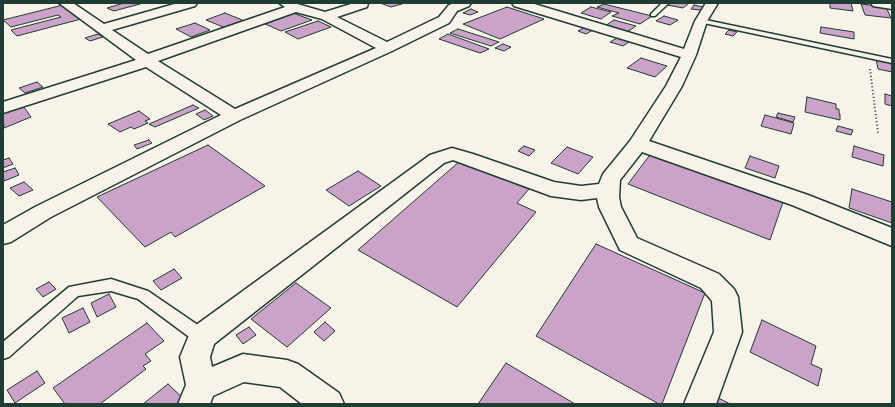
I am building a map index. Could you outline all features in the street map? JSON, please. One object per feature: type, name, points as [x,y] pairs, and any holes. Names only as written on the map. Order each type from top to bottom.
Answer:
[{"type":"street","points":[[65,3],[147,60],[234,116]]},
{"type":"street","points":[[102,29],[192,3]]},
{"type":"street","points":[[3,236],[43,212],[234,116],[387,48],[444,20],[453,8],[465,3]]},
{"type":"street","points":[[518,3],[690,55]]},
{"type":"street","points":[[700,404],[728,332],[725,297],[710,281],[628,244],[610,207],[608,197],[610,179],[638,144],[674,86],[690,55],[701,21],[712,3]]},
{"type":"street","points":[[877,3],[892,5]]},
{"type":"street","points":[[326,16],[362,4]]},
{"type":"street","points":[[3,108],[147,60],[290,6],[326,16],[387,48]]},
{"type":"street","points":[[638,144],[800,200],[892,237]]},
{"type":"street","points":[[328,404],[287,374],[243,368],[198,395],[195,357],[202,337],[437,159],[452,154],[551,189],[581,193],[609,190]]},
{"type":"lane","points":[[653,15],[666,3]]},
{"type":"lane","points":[[701,21],[892,61]]},
{"type":"lane","points":[[3,352],[74,291],[111,285],[143,295],[202,337]]},
{"type":"path","points":[[869,56],[878,133]]},
{"type":"building","points":[[124,3],[140,4],[114,11],[107,8]]},
{"type":"building","points":[[380,3],[401,3],[402,4],[391,7]]},
{"type":"building","points":[[669,3],[689,3],[683,8],[667,5]]},
{"type":"building","points":[[830,3],[851,3],[853,11],[830,8]]},
{"type":"building","points":[[604,4],[652,16],[640,24],[612,16],[619,13],[597,7]]},
{"type":"building","points":[[861,4],[886,7],[891,18],[865,15]]},
{"type":"building","points":[[63,5],[81,19],[17,36],[11,30],[61,17],[58,15],[11,27],[3,20]]},
{"type":"building","points":[[694,5],[703,7],[700,10],[691,9]]},
{"type":"building","points":[[507,7],[544,19],[500,39],[463,24]]},
{"type":"building","points":[[591,7],[611,12],[601,19],[581,13]]},
{"type":"building","points":[[471,9],[478,12],[470,15],[463,13]]},
{"type":"building","points":[[225,13],[247,22],[228,29],[206,20]]},
{"type":"building","points":[[293,13],[312,20],[281,31],[263,23]]},
{"type":"building","points":[[664,16],[678,20],[670,25],[656,21]]},
{"type":"building","points":[[614,20],[636,26],[627,32],[605,26]]},
{"type":"building","points":[[318,21],[331,27],[298,39],[285,32]]},
{"type":"building","points":[[195,23],[210,30],[191,37],[176,29]]},
{"type":"building","points":[[585,27],[593,30],[586,34],[578,31]]},
{"type":"building","points":[[821,27],[854,32],[854,39],[820,33]]},
{"type":"building","points":[[458,29],[499,42],[491,46],[450,33]]},
{"type":"building","points":[[729,30],[737,32],[733,36],[725,34]]},
{"type":"building","points":[[98,34],[103,37],[90,41],[85,38]]},
{"type":"building","points":[[448,34],[489,49],[480,53],[439,39]]},
{"type":"building","points":[[619,37],[632,40],[623,46],[610,42]]},
{"type":"building","points":[[503,44],[511,47],[504,51],[495,48]]},
{"type":"building","points":[[641,58],[667,66],[655,77],[627,68]]},
{"type":"building","points":[[876,59],[892,62],[892,72],[878,69]]},
{"type":"building","points":[[37,82],[43,87],[25,93],[19,88]]},
{"type":"building","points":[[885,94],[892,96],[892,106],[885,104]]},
{"type":"building","points":[[807,97],[836,104],[836,109],[839,109],[840,120],[805,112]]},
{"type":"building","points":[[193,105],[199,108],[155,127],[149,124]]},
{"type":"building","points":[[23,106],[31,117],[4,128],[3,112]]},
{"type":"building","points":[[205,110],[213,116],[204,120],[196,114]]},
{"type":"building","points":[[139,111],[150,119],[145,121],[148,123],[134,129],[131,127],[120,132],[108,124]]},
{"type":"building","points":[[778,113],[795,117],[793,122],[776,117]]},
{"type":"building","points":[[765,115],[794,123],[791,134],[761,126]]},
{"type":"building","points":[[838,126],[853,130],[851,135],[836,131]]},
{"type":"building","points":[[149,140],[152,143],[137,149],[134,145]]},
{"type":"building","points":[[208,145],[265,186],[175,237],[171,232],[145,247],[97,197]]},
{"type":"building","points":[[524,146],[535,150],[529,156],[518,151]]},
{"type":"building","points":[[854,146],[884,155],[883,166],[852,157]]},
{"type":"building","points":[[567,147],[593,157],[578,174],[551,163]]},
{"type":"building","points":[[652,152],[784,199],[770,240],[628,184]]},
{"type":"building","points":[[750,156],[779,166],[775,178],[745,168]]},
{"type":"building","points":[[9,158],[13,164],[3,168],[3,160]]},
{"type":"building","points":[[460,161],[529,189],[517,203],[536,212],[457,307],[358,250]]},
{"type":"building","points":[[15,168],[19,175],[4,181],[3,172]]},
{"type":"building","points":[[358,171],[381,186],[349,206],[326,190]]},
{"type":"building","points":[[24,182],[33,190],[19,196],[10,188]]},
{"type":"building","points":[[852,189],[892,202],[892,223],[849,208]]},
{"type":"building","points":[[596,244],[705,293],[662,404],[659,404],[536,336]]},
{"type":"building","points":[[174,269],[182,278],[161,290],[153,281]]},
{"type":"building","points":[[49,282],[56,289],[43,297],[36,289]]},
{"type":"building","points":[[296,283],[331,308],[287,347],[251,319]]},
{"type":"building","points":[[109,294],[116,307],[97,317],[91,303]]},
{"type":"building","points":[[83,308],[90,322],[69,333],[62,318]]},
{"type":"building","points":[[762,320],[816,346],[811,364],[822,369],[818,386],[750,352]]},
{"type":"building","points":[[325,322],[335,331],[324,341],[314,332]]},
{"type":"building","points":[[147,323],[164,341],[145,354],[151,361],[143,366],[146,369],[100,404],[65,404],[53,388]]},
{"type":"building","points":[[249,327],[256,335],[243,344],[236,335]]},
{"type":"building","points":[[506,363],[575,404],[478,404]]},
{"type":"building","points":[[37,371],[45,383],[15,403],[7,390]]},
{"type":"building","points":[[168,384],[184,399],[179,404],[143,404]]},
{"type":"building","points":[[713,395],[730,404],[710,404]]}]
